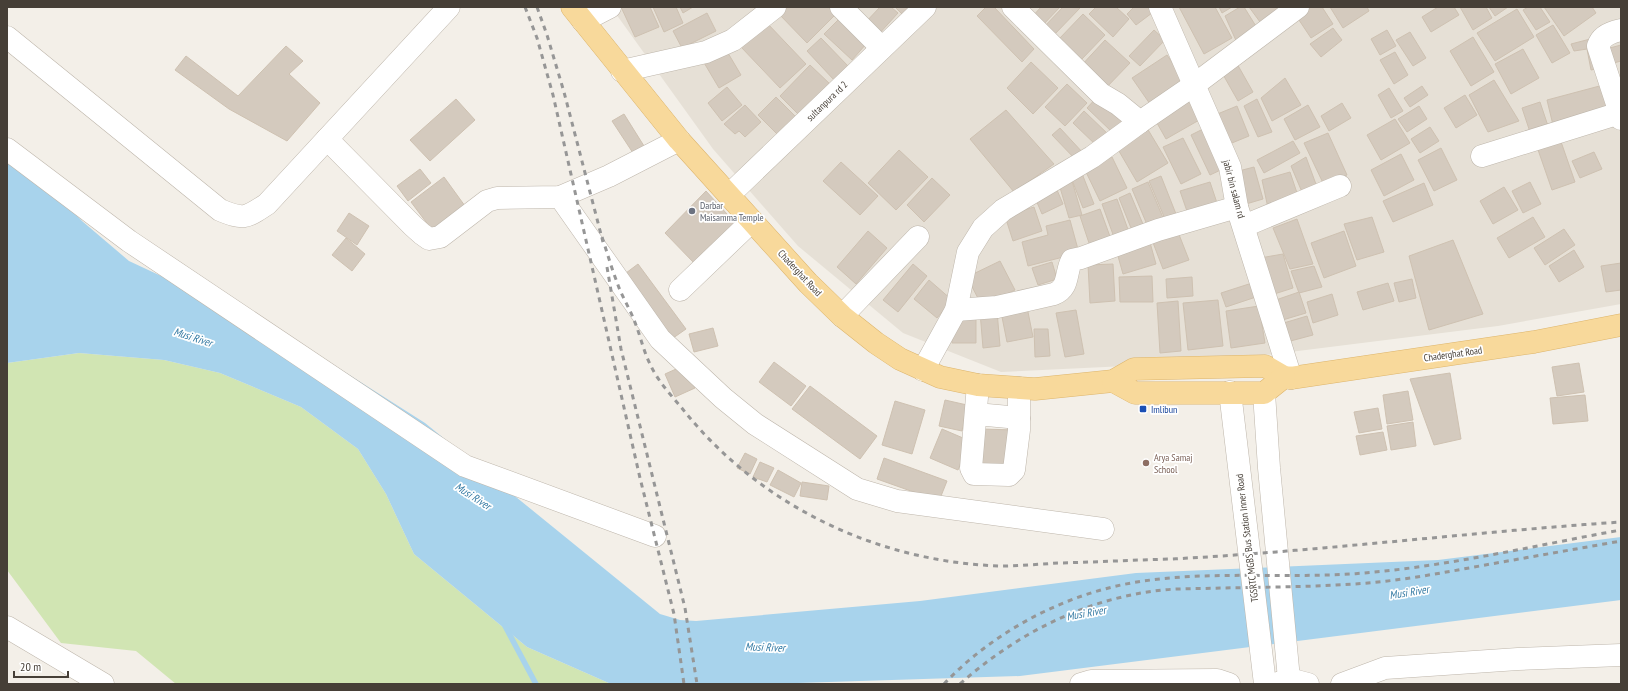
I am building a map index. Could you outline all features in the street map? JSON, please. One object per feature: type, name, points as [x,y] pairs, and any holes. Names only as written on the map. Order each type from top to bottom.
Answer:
[{"type":"main road","name":"Chaderghat Road","points":[[577,14],[679,140],[808,283],[842,316],[876,343],[894,355],[923,370],[940,377],[978,385],[1019,388],[1113,381],[1134,369],[1265,366],[1287,378]]},
{"type":"main road","name":"Chaderghat Road","points":[[1264,393],[1287,378],[1534,342],[1621,325]]},
{"type":"main road","points":[[1113,381],[1135,393],[1264,393]]},
{"type":"street","points":[[7,37],[220,210],[237,217],[250,216],[266,204],[449,7]]},
{"type":"street","points":[[577,14],[610,7]]},
{"type":"street","points":[[622,70],[706,52],[733,40],[775,7]]},
{"type":"street","points":[[841,7],[882,48]]},
{"type":"street","name":"sultanpura rd 2","points":[[729,195],[925,7]]},
{"type":"street","points":[[1013,7],[1101,94],[1118,104],[1140,122]]},
{"type":"street","name":"jabir bin salam rd","points":[[1160,7],[1230,167],[1240,217],[1287,378]]},
{"type":"street","points":[[923,370],[956,310],[968,252],[983,228],[1003,210],[1092,157],[1194,85],[1298,7]]},
{"type":"street","points":[[1482,156],[1621,115],[1598,46],[1603,37],[1621,30]]},
{"type":"street","points":[[327,139],[410,223],[430,239],[440,238],[487,201],[497,198],[560,197],[609,176],[679,140]]},
{"type":"street","points":[[7,149],[129,241],[466,466],[654,536]]},
{"type":"street","points":[[956,310],[997,307],[1054,294],[1064,288],[1069,264],[1072,260],[1158,230],[1240,217],[1340,186]]},
{"type":"street","points":[[560,197],[660,339],[723,398],[755,424],[858,489],[897,501],[1103,529]]},
{"type":"street","points":[[680,290],[752,221]]},
{"type":"street","points":[[842,316],[918,237]]},
{"type":"street","points":[[978,385],[971,468],[974,474],[1009,475],[1014,470],[1019,418],[1019,388]]},
{"type":"street","name":"TGSRTC MGBS Bus Station Inner Road","points":[[1230,392],[1239,468],[1281,678]]},
{"type":"street","name":"TGSRTC MGBS Bus Station Inner Road","points":[[1264,393],[1281,678]]},
{"type":"street","points":[[976,414],[1019,418]]},
{"type":"street","points":[[7,628],[103,684]]},
{"type":"street","points":[[1342,684],[1386,668],[1518,659],[1621,655]]},
{"type":"street","points":[[1081,684],[1091,680],[1217,680],[1230,684]]},
{"type":"shaded area","points":[[611,7],[1621,7],[1621,304],[1498,326],[1210,362],[1001,372],[903,333],[798,246],[713,149]]},
{"type":"green space","points":[[79,353],[164,360],[220,373],[301,407],[358,449],[386,494],[414,554],[527,647],[611,684],[176,684],[136,651],[61,643],[7,570],[7,363]]},
{"type":"water","name":"Musi River","points":[[7,141],[82,221],[129,261],[234,310],[329,362],[425,423],[660,614],[680,620],[696,621],[920,601],[1136,573],[1438,560],[1621,537],[1621,600],[1020,676],[766,684],[611,684],[527,647],[414,554],[386,494],[358,449],[301,407],[220,373],[164,360],[79,353],[7,363]]},
{"type":"building","points":[[621,7],[650,7],[659,27],[635,37]]},
{"type":"building","points":[[653,7],[676,7],[683,23],[664,32]]},
{"type":"building","points":[[680,7],[693,7],[683,13]]},
{"type":"building","points":[[786,7],[829,7],[836,14],[807,43],[779,14]]},
{"type":"building","points":[[880,7],[891,7],[898,13],[877,36],[864,24]]},
{"type":"building","points":[[895,7],[911,7],[903,15]]},
{"type":"building","points":[[986,7],[994,7],[1034,49],[1022,62],[977,16]]},
{"type":"building","points":[[1041,7],[1060,7],[1042,26],[1032,17]]},
{"type":"building","points":[[1063,7],[1080,8],[1053,36],[1044,27]]},
{"type":"building","points":[[1096,7],[1116,7],[1129,19],[1113,37],[1089,14]]},
{"type":"building","points":[[1134,7],[1154,7],[1156,10],[1136,25],[1127,14]]},
{"type":"building","points":[[1179,7],[1215,7],[1232,38],[1204,54]]},
{"type":"building","points":[[1219,7],[1232,7],[1222,13]]},
{"type":"building","points":[[1240,7],[1244,7],[1259,31],[1238,45],[1225,16]]},
{"type":"building","points":[[1249,7],[1282,7],[1263,26]]},
{"type":"building","points":[[1305,7],[1322,7],[1333,24],[1311,38],[1295,14]]},
{"type":"building","points":[[1330,7],[1367,7],[1369,11],[1343,28]]},
{"type":"building","points":[[1438,7],[1454,7],[1459,15],[1431,32],[1422,17]]},
{"type":"building","points":[[1460,7],[1486,7],[1492,18],[1473,30]]},
{"type":"building","points":[[1489,7],[1508,7],[1495,16]]},
{"type":"building","points":[[1528,7],[1540,7],[1550,22],[1536,30],[1523,10]]},
{"type":"building","points":[[1544,7],[1592,7],[1596,13],[1564,36]]},
{"type":"building","points":[[1517,9],[1534,37],[1495,61],[1477,33]]},
{"type":"building","points":[[707,13],[716,31],[682,48],[673,31]]},
{"type":"building","points":[[1083,14],[1105,35],[1081,60],[1059,39]]},
{"type":"building","points":[[840,18],[867,43],[852,60],[824,34]]},
{"type":"building","points":[[767,23],[806,64],[780,88],[741,47]]},
{"type":"building","points":[[1553,25],[1570,53],[1552,63],[1536,35]]},
{"type":"building","points":[[1333,28],[1342,40],[1321,57],[1310,44]]},
{"type":"building","points":[[1154,30],[1165,40],[1140,66],[1129,56]]},
{"type":"building","points":[[1387,30],[1396,46],[1380,55],[1371,39]]},
{"type":"building","points":[[1410,32],[1426,58],[1413,66],[1396,40]]},
{"type":"building","points":[[1473,37],[1494,72],[1471,86],[1450,51]]},
{"type":"building","points":[[821,38],[848,66],[834,80],[807,51]]},
{"type":"building","points":[[1594,38],[1601,68],[1591,70],[1587,49],[1574,51],[1571,44]]},
{"type":"building","points":[[1105,40],[1130,63],[1104,90],[1080,67]]},
{"type":"building","points":[[1621,45],[1621,61],[1610,64],[1606,49]]},
{"type":"building","points":[[286,46],[303,61],[289,74],[320,103],[287,141],[229,109],[175,70],[186,56],[238,96]]},
{"type":"building","points":[[725,48],[741,75],[719,88],[703,61]]},
{"type":"building","points":[[1523,49],[1539,78],[1511,94],[1495,64]]},
{"type":"building","points":[[1395,52],[1408,75],[1394,84],[1380,60]]},
{"type":"building","points":[[1167,55],[1184,80],[1150,104],[1132,78]]},
{"type":"building","points":[[1031,62],[1058,88],[1033,114],[1007,88]]},
{"type":"building","points":[[1236,62],[1253,92],[1238,101],[1221,71]]},
{"type":"building","points":[[810,65],[830,84],[799,115],[780,96]]},
{"type":"building","points":[[1285,78],[1301,105],[1272,121],[1261,98]]},
{"type":"building","points":[[1494,80],[1519,121],[1488,132],[1469,95]]},
{"type":"building","points":[[1067,84],[1087,103],[1065,126],[1045,107]]},
{"type":"building","points":[[1607,84],[1614,109],[1553,125],[1547,100]]},
{"type":"building","points":[[1422,86],[1428,95],[1410,107],[1404,98]]},
{"type":"building","points":[[727,87],[742,105],[722,121],[708,103]]},
{"type":"building","points":[[1389,88],[1403,111],[1391,118],[1378,95]]},
{"type":"building","points":[[1465,95],[1477,115],[1456,128],[1444,108]]},
{"type":"building","points":[[1098,96],[1124,120],[1112,132],[1087,108]]},
{"type":"building","points":[[1188,96],[1201,119],[1166,139],[1153,116]]},
{"type":"building","points":[[776,97],[798,119],[780,137],[758,115]]},
{"type":"building","points":[[456,99],[475,120],[430,161],[410,140]]},
{"type":"building","points":[[1257,99],[1272,132],[1258,137],[1244,106]]},
{"type":"building","points":[[1540,102],[1548,126],[1530,132],[1522,108]]},
{"type":"building","points":[[1342,103],[1351,118],[1329,131],[1321,116]]},
{"type":"building","points":[[745,105],[761,122],[745,137],[739,131],[735,134],[724,124]]},
{"type":"building","points":[[1308,105],[1320,127],[1295,140],[1284,119]]},
{"type":"building","points":[[1237,106],[1249,136],[1227,145],[1215,115]]},
{"type":"building","points":[[1419,106],[1427,119],[1407,132],[1398,119]]},
{"type":"building","points":[[1006,110],[1054,164],[1014,192],[970,139]]},
{"type":"building","points":[[1084,111],[1109,135],[1098,147],[1073,123]]},
{"type":"building","points":[[624,114],[644,146],[633,153],[612,121]]},
{"type":"building","points":[[1395,119],[1410,143],[1381,160],[1367,135]]},
{"type":"building","points":[[1207,127],[1227,167],[1210,175],[1191,135]]},
{"type":"building","points":[[1430,127],[1439,141],[1420,153],[1411,139]]},
{"type":"building","points":[[1060,128],[1084,154],[1077,161],[1052,135]]},
{"type":"building","points":[[1147,128],[1168,163],[1137,182],[1116,146]]},
{"type":"building","points":[[1328,133],[1347,175],[1324,185],[1304,143]]},
{"type":"building","points":[[1559,136],[1575,182],[1552,190],[1536,144]]},
{"type":"building","points":[[1183,138],[1201,174],[1181,184],[1163,147]]},
{"type":"building","points":[[1293,141],[1300,153],[1264,173],[1257,160]]},
{"type":"building","points":[[1441,148],[1457,180],[1434,191],[1418,160]]},
{"type":"building","points":[[899,150],[928,177],[896,210],[868,183]]},
{"type":"building","points":[[1594,152],[1602,169],[1580,178],[1572,161]]},
{"type":"building","points":[[1401,154],[1414,180],[1384,196],[1371,170]]},
{"type":"building","points":[[1112,157],[1127,188],[1100,201],[1085,170]]},
{"type":"building","points":[[1306,157],[1317,187],[1302,192],[1291,166]]},
{"type":"building","points":[[841,162],[878,196],[860,215],[823,181]]},
{"type":"building","points":[[1254,167],[1263,199],[1246,204],[1235,172]]},
{"type":"building","points":[[420,169],[431,183],[408,201],[397,186]]},
{"type":"building","points":[[1081,171],[1094,204],[1083,208],[1070,175]]},
{"type":"building","points":[[1290,172],[1299,199],[1268,208],[1262,180]]},
{"type":"building","points":[[1161,176],[1176,214],[1165,219],[1149,181]]},
{"type":"building","points":[[444,177],[465,206],[432,230],[411,202]]},
{"type":"building","points":[[932,178],[950,195],[924,222],[907,205]]},
{"type":"building","points":[[1072,181],[1082,215],[1069,218],[1059,184]]},
{"type":"building","points":[[1148,182],[1164,220],[1148,227],[1132,189]]},
{"type":"building","points":[[1210,182],[1219,209],[1189,217],[1180,191]]},
{"type":"building","points":[[1530,182],[1541,204],[1523,213],[1512,191]]},
{"type":"building","points":[[1424,183],[1433,205],[1393,222],[1383,201]]},
{"type":"building","points":[[1504,187],[1518,210],[1493,224],[1480,201]]},
{"type":"building","points":[[1057,190],[1063,204],[1042,214],[1036,200]]},
{"type":"building","points":[[706,191],[738,226],[695,264],[665,233]]},
{"type":"building","points":[[1130,193],[1145,229],[1133,233],[1119,198]]},
{"type":"building","points":[[1117,199],[1130,235],[1115,240],[1102,204]]},
{"type":"building","points":[[1034,207],[1042,231],[1013,241],[1005,216]]},
{"type":"building","points":[[1100,209],[1112,242],[1091,249],[1080,216]]},
{"type":"building","points":[[349,213],[369,226],[357,245],[337,231]]},
{"type":"building","points":[[1372,217],[1384,252],[1357,260],[1344,224]]},
{"type":"building","points":[[1533,217],[1545,237],[1509,258],[1497,238]]},
{"type":"building","points":[[1297,219],[1313,264],[1290,269],[1273,228]]},
{"type":"building","points":[[1070,220],[1079,253],[1028,266],[1022,242],[1048,235],[1046,226]]},
{"type":"building","points":[[1564,229],[1575,245],[1545,265],[1534,248]]},
{"type":"building","points":[[868,231],[887,248],[856,284],[837,267]]},
{"type":"building","points":[[1344,231],[1356,266],[1324,278],[1311,243]]},
{"type":"building","points":[[1178,232],[1189,260],[1163,269],[1152,240]]},
{"type":"building","points":[[346,238],[365,254],[352,271],[332,255]]},
{"type":"building","points":[[1149,239],[1156,264],[1123,274],[1116,249]]},
{"type":"building","points":[[1453,240],[1483,314],[1429,330],[1409,256]]},
{"type":"building","points":[[1574,250],[1584,267],[1559,282],[1549,266]]},
{"type":"building","points":[[1283,254],[1293,288],[1268,296],[1260,258]]},
{"type":"building","points":[[1000,261],[1015,290],[982,306],[967,277]]},
{"type":"building","points":[[1052,262],[1057,279],[1038,285],[1032,268]]},
{"type":"building","points":[[1621,263],[1621,290],[1606,292],[1601,266]]},
{"type":"building","points":[[638,264],[686,329],[666,343],[618,279]]},
{"type":"building","points":[[913,264],[927,276],[898,312],[883,300]]},
{"type":"building","points":[[1113,264],[1115,301],[1090,303],[1088,265]]},
{"type":"building","points":[[1314,266],[1322,287],[1299,293],[1291,271]]},
{"type":"building","points":[[1152,276],[1153,302],[1120,302],[1119,277]]},
{"type":"building","points":[[1192,277],[1193,296],[1167,298],[1166,279]]},
{"type":"building","points":[[1412,279],[1416,298],[1399,302],[1394,283]]},
{"type":"building","points":[[929,280],[952,300],[937,318],[914,299]]},
{"type":"building","points":[[1252,283],[1256,297],[1226,307],[1221,293]]},
{"type":"building","points":[[1388,283],[1394,301],[1363,310],[1357,292]]},
{"type":"building","points":[[1299,292],[1306,313],[1276,322],[1270,302]]},
{"type":"building","points":[[1332,294],[1338,315],[1313,323],[1307,302]]},
{"type":"building","points":[[1218,300],[1223,346],[1188,350],[1183,303]]},
{"type":"building","points":[[1178,301],[1181,351],[1160,353],[1157,303]]},
{"type":"building","points":[[1259,306],[1265,343],[1231,348],[1226,311]]},
{"type":"building","points":[[1027,307],[1033,337],[1007,342],[1001,312]]},
{"type":"building","points":[[1076,310],[1084,354],[1065,357],[1056,313]]},
{"type":"building","points":[[997,311],[1000,346],[983,348],[980,312]]},
{"type":"building","points":[[1307,316],[1313,335],[1283,343],[1277,325]]},
{"type":"building","points":[[976,318],[976,343],[952,343],[952,319]]},
{"type":"building","points":[[713,328],[718,346],[694,352],[689,334]]},
{"type":"building","points":[[1034,329],[1048,329],[1050,356],[1035,357]]},
{"type":"building","points":[[774,362],[806,386],[791,406],[759,382]]},
{"type":"building","points":[[1579,363],[1584,392],[1557,396],[1552,367]]},
{"type":"building","points":[[685,365],[695,388],[675,397],[665,374]]},
{"type":"building","points":[[1450,373],[1461,439],[1434,445],[1410,379]]},
{"type":"building","points":[[810,386],[877,436],[860,459],[792,409]]},
{"type":"building","points":[[1408,391],[1413,420],[1387,424],[1383,395]]},
{"type":"building","points":[[1585,395],[1588,421],[1553,424],[1550,398]]},
{"type":"building","points":[[945,400],[967,405],[962,431],[939,426]]},
{"type":"building","points":[[895,401],[925,410],[912,454],[882,445]]},
{"type":"building","points":[[1378,408],[1382,429],[1359,433],[1354,412]]},
{"type":"building","points":[[1413,422],[1416,446],[1391,450],[1387,426]]},
{"type":"building","points":[[942,429],[970,441],[958,470],[930,458]]},
{"type":"building","points":[[981,429],[1015,430],[1011,470],[981,468]]},
{"type":"building","points":[[1383,432],[1387,450],[1360,455],[1356,436]]},
{"type":"building","points":[[745,453],[757,459],[750,474],[737,468]]},
{"type":"building","points":[[884,458],[947,481],[939,501],[877,479]]},
{"type":"building","points":[[760,462],[774,468],[767,482],[753,477]]},
{"type":"building","points":[[778,470],[801,483],[794,497],[770,485]]},
{"type":"building","points":[[802,482],[829,486],[827,500],[800,496]]},
{"type":"waterway","points":[[505,626],[536,684]]},
{"type":"railway","points":[[525,7],[537,38],[553,95],[640,478],[674,614],[684,684]]},
{"type":"railway","points":[[537,7],[564,92],[603,242]]},
{"type":"railway","points":[[602,237],[619,287],[634,320],[645,353],[653,371],[685,412],[716,446],[750,476],[787,501],[826,523],[867,541],[911,554],[955,562],[1000,566],[1172,559],[1228,556],[1621,522]]},
{"type":"railway","points":[[607,267],[621,349],[685,608],[697,684]]},
{"type":"railway","points":[[944,684],[988,645],[1038,614],[1094,592],[1122,585],[1177,577],[1230,575],[1337,575],[1396,570],[1461,560],[1621,530]]},
{"type":"railway","points":[[960,684],[1003,650],[1050,623],[1075,612],[1127,596],[1170,589],[1313,586],[1385,581],[1435,574],[1621,541]]},
{"type":"place","name":"Darbar Maisamma Temple","points":[[692,211]]},
{"type":"place","name":"Imlibun","points":[[1143,409]]},
{"type":"place","name":"Arya Samaj School","points":[[1146,463]]}]
